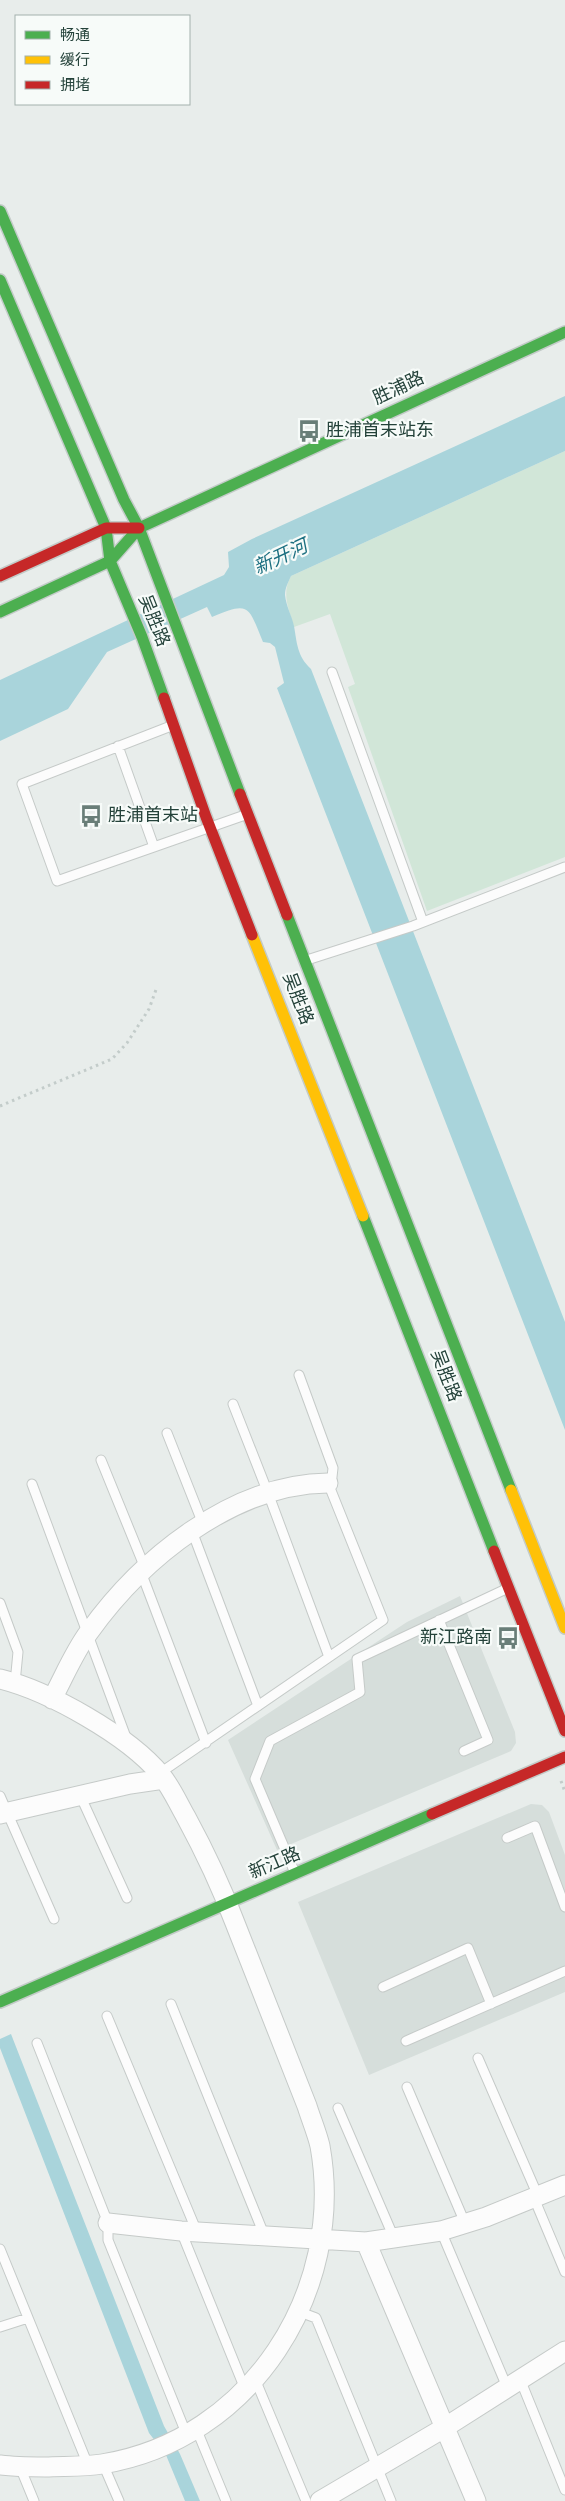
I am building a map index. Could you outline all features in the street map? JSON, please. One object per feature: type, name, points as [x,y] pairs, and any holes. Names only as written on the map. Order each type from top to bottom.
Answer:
[{"type":"main road","name":"吴胜路","points":[[0,211],[124,500],[139,528],[248,814],[565,1628]]},
{"type":"main road","name":"吴胜路","points":[[0,280],[106,528],[110,561],[142,637],[210,827],[565,1731]]},
{"type":"main road","name":"胜浦路","points":[[0,612],[110,561],[139,528],[565,332]]},
{"type":"main road","name":"胜浦路","points":[[0,576],[106,528],[139,528]]},
{"type":"main road","points":[[552,1699],[565,1693]]},
{"type":"main road","name":"新江路","points":[[0,2002],[565,1757]]},
{"type":"street","points":[[52,1699],[88,1633],[143,1570],[166,1549],[227,1510],[268,1493],[306,1483],[328,1483]]},
{"type":"street","points":[[6,2464],[96,2464],[156,2448],[187,2432],[237,2398],[263,2371],[300,2312],[316,2266],[323,2220],[320,2145],[307,2106],[211,1863],[162,1776],[128,1745],[95,1723],[52,1699],[7,1681]]},
{"type":"street","points":[[2,1807],[80,1794],[162,1776]]},
{"type":"street","points":[[108,2224],[189,2232],[320,2241],[366,2242],[441,2231],[466,2224],[565,2185]]},
{"type":"street","points":[[366,2242],[476,2501]]},
{"type":"street","points":[[320,2501],[444,2428],[565,2352]]},
{"type":"lane","points":[[332,672],[423,922]]},
{"type":"lane","points":[[174,725],[22,784],[57,881],[248,814]]},
{"type":"lane","points":[[118,746],[154,847]]},
{"type":"lane","points":[[306,961],[413,926],[565,866]]},
{"type":"lane","points":[[162,1776],[258,1706],[382,1620],[328,1483],[332,1477],[333,1468],[299,1375]]},
{"type":"lane","points":[[232,1404],[268,1493],[329,1657]]},
{"type":"lane","points":[[167,1433],[197,1528],[258,1706]]},
{"type":"lane","points":[[101,1460],[206,1743]]},
{"type":"lane","points":[[32,1484],[128,1745]]},
{"type":"lane","points":[[295,1874],[255,1779],[270,1741],[360,1692],[357,1659],[509,1588]]},
{"type":"lane","points":[[0,1603],[18,1652],[7,1681]]},
{"type":"lane","points":[[439,1620],[488,1740],[464,1751]]},
{"type":"lane","points":[[80,1794],[126,1898]]},
{"type":"lane","points":[[2,1807],[54,1919]]},
{"type":"lane","points":[[507,1838],[535,1826],[565,1907]]},
{"type":"lane","points":[[384,1987],[468,1948],[491,2004]]},
{"type":"lane","points":[[406,2041],[565,1970]]},
{"type":"lane","points":[[171,2004],[265,2237]]},
{"type":"lane","points":[[107,2016],[189,2232],[250,2384],[306,2501]]},
{"type":"lane","points":[[37,2043],[108,2224],[108,2240],[187,2432],[226,2501]]},
{"type":"lane","points":[[478,2058],[565,2272]]},
{"type":"lane","points":[[407,2087],[466,2224]]},
{"type":"lane","points":[[338,2108],[394,2238]]},
{"type":"lane","points":[[441,2231],[565,2490]]},
{"type":"lane","points":[[0,2249],[28,2318],[96,2464],[118,2501]]},
{"type":"lane","points":[[300,2312],[316,2318],[391,2501]]},
{"type":"lane","points":[[0,2326],[28,2318]]},
{"type":"lane","points":[[6,2464],[34,2501]]},
{"type":"path","points":[[0,1106],[112,1059],[127,1044],[149,1009],[157,987]]},
{"type":"shaded area","points":[[460,1596],[515,1732],[516,1743],[511,1751],[277,1850],[228,1740],[407,1622]]},
{"type":"shaded area","points":[[531,1804],[542,1805],[549,1812],[565,1855],[565,1992],[369,2075],[298,1902]]},
{"type":"green space","points":[[565,451],[565,857],[427,911],[348,687],[355,684],[330,614],[294,627],[286,595],[288,583],[291,576]]},
{"type":"water","name":"新开河","points":[[565,396],[565,451],[291,576],[285,595],[300,654],[311,669],[565,1322],[565,1430],[277,688],[284,683],[275,647],[270,643],[263,642],[254,621],[246,610],[241,608],[234,609],[212,617],[207,607],[107,652],[68,709],[0,741],[0,680],[224,575],[229,567],[228,552],[252,539]]},
{"type":"water","points":[[11,2034],[164,2426],[180,2454],[200,2501],[185,2501],[166,2455],[149,2433],[0,2048],[0,2039]]},
{"type":"traffic: fast","points":[[0,211],[124,500],[139,528],[240,794]]},
{"type":"traffic: fast","points":[[0,280],[106,528],[110,561],[142,637],[164,698]]},
{"type":"traffic: fast","points":[[0,612],[110,561],[139,528],[565,332]]},
{"type":"traffic: fast","points":[[287,915],[511,1490]]},
{"type":"traffic: fast","points":[[363,1216],[494,1551]]},
{"type":"traffic: fast","points":[[0,2002],[432,1814]]},
{"type":"traffic: slow","points":[[252,935],[363,1216]]},
{"type":"traffic: slow","points":[[511,1490],[565,1628]]},
{"type":"traffic: jam","points":[[0,576],[106,528],[139,528]]},
{"type":"traffic: jam","points":[[164,698],[206,817],[252,935]]},
{"type":"traffic: jam","points":[[240,794],[287,915]]},
{"type":"traffic: jam","points":[[494,1551],[565,1731]]},
{"type":"traffic: jam","points":[[432,1814],[565,1757]]},
{"type":"place","name":"胜浦首末站东","points":[[309,431]]},
{"type":"place","name":"胜浦首末站","points":[[91,816]]},
{"type":"place","name":"新江路南","points":[[508,1638]]}]
